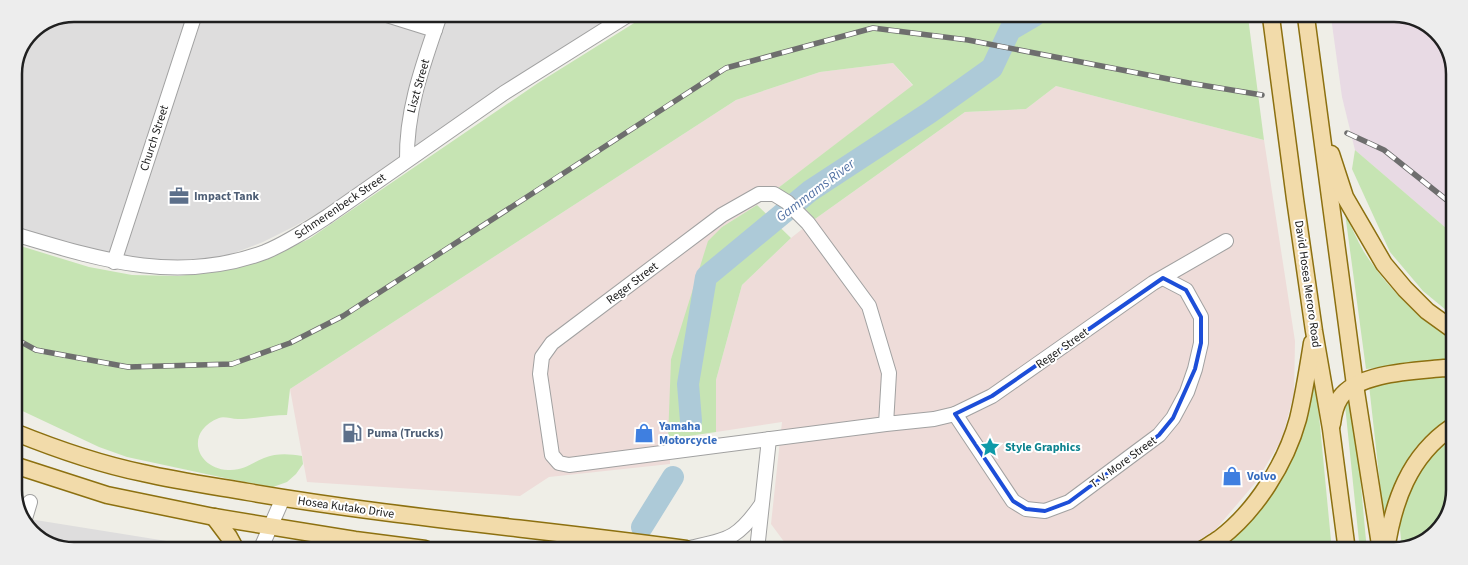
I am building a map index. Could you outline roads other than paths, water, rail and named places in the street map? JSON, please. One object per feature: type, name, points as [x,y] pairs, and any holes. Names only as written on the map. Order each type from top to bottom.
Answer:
[{"type":"main road","name":"David Hosea Meroro Road","points":[[1272,22],[1314,331],[1331,429],[1346,542]]},
{"type":"main road","points":[[1307,22],[1355,385],[1380,542]]},
{"type":"main road","points":[[1315,89],[1324,131],[1346,197],[1368,239],[1384,264],[1404,289],[1427,311],[1446,324]]},
{"type":"main road","points":[[1214,542],[1251,508],[1268,484],[1286,452],[1297,420],[1314,331]]},
{"type":"main road","points":[[1331,429],[1340,398],[1355,385],[1389,374],[1446,368]]},
{"type":"main road","points":[[1388,542],[1398,497],[1410,470],[1423,452],[1439,435],[1446,431]]},
{"type":"main road","name":"Hosea Kutako Drive","points":[[23,436],[87,459],[142,473],[283,498],[621,542]]},
{"type":"main road","points":[[23,467],[107,496],[214,517],[371,542]]},
{"type":"main road","points":[[214,517],[231,542]]},
{"type":"main road","points":[[348,542],[355,540]]},
{"type":"street","name":"Church Street","points":[[114,262],[192,22]]},
{"type":"street","points":[[411,22],[435,30]]},
{"type":"street","name":"Liszt Street","points":[[407,160],[411,106],[438,22]]},
{"type":"street","name":"Schmerenbeck Street","points":[[22,237],[87,256],[114,262],[155,267],[208,266],[231,262],[265,252],[299,235],[504,93],[617,22]]},
{"type":"street","name":"Reger Street","points":[[886,424],[889,373],[869,306],[808,223],[787,202],[774,194],[759,194],[722,215],[552,343],[542,357],[540,374],[552,455],[559,463],[569,465],[925,420],[955,414],[992,396],[1163,278],[1226,241]]},
{"type":"street","name":"T. V. More Street","points":[[955,414],[1013,501],[1026,509],[1045,511],[1069,502],[1159,436],[1173,418],[1187,392],[1202,343],[1201,316],[1186,290],[1163,278]]},
{"type":"street","points":[[758,542],[769,439]]},
{"type":"street","points":[[263,542],[283,498]]},
{"type":"street","points":[[27,512],[30,502]]},
{"type":"street","points":[[717,542],[736,535],[762,504]]},
{"type":"waterway","name":"Gammams River","points":[[691,421],[688,384],[706,277],[810,191],[929,113],[992,68],[1010,30],[1024,22]]},
{"type":"waterway","name":"Gammams River","points":[[642,527],[673,477]]},
{"type":"railway","points":[[23,343],[36,350],[128,367],[232,364],[290,343],[343,316],[726,68],[873,28],[968,40],[1189,83],[1262,95]]},
{"type":"railway","points":[[1347,133],[1384,150],[1445,199]]},
{"type":"place","name":"Impact Tank","points":[[179,196]]},
{"type":"place","name":"Puma (Trucks)","points":[[352,433]]},
{"type":"place","name":"Yamaha Motorcycle","points":[[644,433]]},
{"type":"place","name":"Style Graphics","points":[[990,447]]},
{"type":"place","name":"Volvo","points":[[1232,476]]}]
